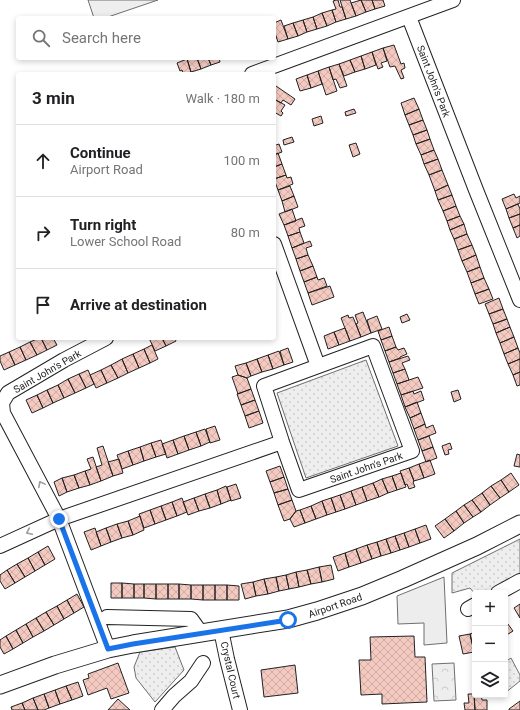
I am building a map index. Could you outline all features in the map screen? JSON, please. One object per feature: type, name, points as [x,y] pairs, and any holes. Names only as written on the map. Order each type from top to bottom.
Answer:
[{"type":"main road","name":"Airport Road","points":[[0,685],[55,665],[108,649],[288,620],[330,607],[409,577],[477,546],[520,524]]},
{"type":"street","points":[[258,72],[453,0]]},
{"type":"street","name":"Saint John's Park","points":[[409,17],[520,300]]},
{"type":"street","points":[[277,264],[318,366]]},
{"type":"street","name":"Saint John's Park","points":[[59,519],[3,413],[2,403],[8,393],[64,360],[102,340]]},
{"type":"street","name":"Saint John's Park","points":[[373,346],[412,451],[299,490],[264,386],[318,366],[373,346]]},
{"type":"street","points":[[0,546],[59,519],[282,442]]},
{"type":"street","points":[[59,519],[108,649]]},
{"type":"street","points":[[504,590],[520,581]]},
{"type":"street","points":[[106,617],[191,619],[201,633]]},
{"type":"street","name":"Crystal Court","points":[[221,630],[240,710]]},
{"type":"street","points":[[162,710],[174,696],[191,681],[203,663]]},
{"type":"green space","points":[[88,0],[158,0],[111,16],[93,16]]},
{"type":"green space","points":[[366,360],[398,446],[306,478],[277,393]]},
{"type":"green space","points":[[520,539],[520,576],[492,590],[472,590],[470,588],[452,593],[452,573]]},
{"type":"green space","points":[[175,647],[184,670],[155,702],[136,678],[134,667],[140,652]]},
{"type":"green space","points":[[511,658],[520,675],[520,681],[508,691],[508,662]]},
{"type":"green space","points":[[454,663],[456,700],[434,701],[432,664]]},
{"type":"shaded area","points":[[444,577],[447,643],[424,645],[424,623],[398,624],[397,596]]},
{"type":"building","points":[[338,0],[340,7],[342,7],[346,19],[336,22],[332,10],[336,9],[333,1]]},
{"type":"building","points":[[340,0],[350,0],[356,16],[346,19]]},
{"type":"building","points":[[361,0],[366,12],[356,16],[351,3]]},
{"type":"building","points":[[361,0],[372,0],[375,9],[366,12]]},
{"type":"building","points":[[372,0],[383,0],[385,6],[375,9]]},
{"type":"building","points":[[332,10],[336,22],[327,26],[322,13]]},
{"type":"building","points":[[322,13],[327,26],[317,29],[313,17]]},
{"type":"building","points":[[313,17],[317,29],[307,32],[303,20]]},
{"type":"building","points":[[281,20],[288,39],[278,42],[276,36],[276,22]]},
{"type":"building","points":[[303,20],[307,32],[298,36],[293,23]]},
{"type":"building","points":[[293,23],[298,36],[288,39],[284,26]]},
{"type":"building","points":[[394,45],[401,64],[404,63],[405,68],[401,70],[404,78],[401,79],[395,66],[390,67],[383,48]]},
{"type":"building","points":[[383,48],[387,61],[381,63],[383,67],[378,69],[372,52]]},
{"type":"building","points":[[372,52],[376,65],[365,69],[361,56]]},
{"type":"building","points":[[361,56],[365,69],[355,72],[350,60]]},
{"type":"building","points":[[187,60],[198,60],[201,69],[191,72]]},
{"type":"building","points":[[187,60],[191,72],[180,71],[177,63]]},
{"type":"building","points":[[198,60],[209,60],[211,65],[201,69]]},
{"type":"building","points":[[209,60],[220,60],[220,62],[211,65]]},
{"type":"building","points":[[350,60],[355,72],[344,76],[339,64]]},
{"type":"building","points":[[339,64],[347,86],[340,88],[336,79],[333,80],[329,67]]},
{"type":"building","points":[[329,67],[337,91],[326,95],[318,71]]},
{"type":"building","points":[[318,71],[322,84],[311,88],[307,75]]},
{"type":"building","points":[[307,75],[311,88],[300,91],[296,79]]},
{"type":"building","points":[[276,86],[295,99],[291,105],[283,100],[281,103],[276,100]]},
{"type":"building","points":[[414,98],[419,109],[405,115],[401,103]]},
{"type":"building","points":[[276,100],[285,105],[281,111],[283,113],[281,116],[276,113]]},
{"type":"building","points":[[354,109],[356,113],[346,116],[345,112]]},
{"type":"building","points":[[419,109],[423,120],[409,125],[405,115]]},
{"type":"building","points":[[321,116],[323,123],[314,126],[312,119]]},
{"type":"building","points":[[423,120],[427,130],[413,135],[409,125]]},
{"type":"building","points":[[427,130],[430,139],[416,144],[413,135]]},
{"type":"building","points":[[292,137],[294,142],[284,145],[283,140]]},
{"type":"building","points":[[430,139],[434,150],[421,155],[416,144]]},
{"type":"building","points":[[356,143],[360,154],[353,157],[349,145]]},
{"type":"building","points":[[279,144],[282,152],[276,154],[276,145]]},
{"type":"building","points":[[434,150],[438,159],[424,164],[421,155]]},
{"type":"building","points":[[278,153],[282,164],[276,166],[276,154]]},
{"type":"building","points":[[438,159],[442,170],[429,175],[424,164]]},
{"type":"building","points":[[282,164],[286,175],[276,178],[276,166]]},
{"type":"building","points":[[442,170],[448,185],[435,191],[429,175]]},
{"type":"building","points":[[286,175],[287,178],[291,177],[293,184],[278,190],[276,178]]},
{"type":"building","points":[[448,185],[452,195],[438,200],[435,191]]},
{"type":"building","points":[[290,186],[294,196],[282,201],[278,190]]},
{"type":"building","points":[[514,194],[516,198],[520,196],[520,203],[506,209],[502,199]]},
{"type":"building","points":[[452,195],[456,206],[443,211],[438,200]]},
{"type":"building","points":[[294,196],[298,207],[285,212],[282,201]]},
{"type":"building","points":[[518,204],[520,214],[509,218],[506,209]]},
{"type":"building","points":[[456,206],[460,216],[447,221],[443,211]]},
{"type":"building","points":[[292,209],[296,221],[284,225],[279,214]]},
{"type":"building","points":[[520,214],[520,225],[513,228],[509,218]]},
{"type":"building","points":[[460,216],[464,224],[450,230],[447,221]]},
{"type":"building","points":[[302,218],[305,226],[299,228],[300,232],[288,236],[284,225]]},
{"type":"building","points":[[464,224],[467,234],[454,239],[450,230]]},
{"type":"building","points":[[520,225],[520,236],[517,238],[513,228]]},
{"type":"building","points":[[300,232],[304,243],[292,248],[288,236]]},
{"type":"building","points":[[467,234],[472,245],[458,250],[454,239]]},
{"type":"building","points":[[310,241],[312,246],[306,248],[308,255],[296,259],[292,248]]},
{"type":"building","points":[[472,245],[476,255],[462,261],[458,250]]},
{"type":"building","points":[[308,255],[313,266],[300,271],[296,259]]},
{"type":"building","points":[[476,255],[480,267],[467,272],[462,261]]},
{"type":"building","points":[[313,266],[317,277],[304,282],[300,271]]},
{"type":"building","points":[[480,267],[484,278],[471,283],[467,272]]},
{"type":"building","points":[[317,277],[318,280],[324,278],[327,286],[308,293],[304,282]]},
{"type":"building","points":[[484,278],[489,289],[475,294],[471,283]]},
{"type":"building","points":[[330,286],[334,297],[312,305],[308,293]]},
{"type":"building","points":[[489,289],[493,299],[479,304],[475,294]]},
{"type":"building","points":[[499,298],[503,309],[489,314],[485,304]]},
{"type":"building","points":[[503,309],[507,319],[493,324],[489,314]]},
{"type":"building","points":[[363,312],[371,333],[361,337],[356,324],[358,323],[355,315]]},
{"type":"building","points":[[407,314],[410,320],[402,323],[400,317]]},
{"type":"building","points":[[348,315],[349,318],[353,317],[361,337],[350,341],[341,318]]},
{"type":"building","points":[[377,316],[382,329],[371,333],[367,320]]},
{"type":"building","points":[[507,319],[510,327],[496,333],[493,324]]},
{"type":"building","points":[[389,327],[392,336],[381,340],[378,331]]},
{"type":"building","points":[[510,327],[514,337],[500,343],[496,333]]},
{"type":"building","points":[[345,328],[350,341],[339,345],[334,332]]},
{"type":"building","points":[[334,332],[339,345],[328,349],[324,336]]},
{"type":"building","points":[[392,336],[396,347],[385,351],[381,340]]},
{"type":"building","points":[[514,337],[518,348],[504,354],[500,343]]},
{"type":"building","points":[[34,340],[42,340],[47,350],[37,355],[30,342]]},
{"type":"building","points":[[42,340],[54,340],[57,345],[47,350]]},
{"type":"building","points":[[150,340],[163,340],[166,346],[155,351]]},
{"type":"building","points":[[163,340],[176,340],[176,341],[166,346]]},
{"type":"building","points":[[30,342],[37,355],[26,360],[20,347]]},
{"type":"building","points":[[152,345],[158,359],[150,363],[144,349]]},
{"type":"building","points":[[20,347],[26,360],[15,365],[9,352]]},
{"type":"building","points":[[396,347],[398,350],[404,348],[407,354],[389,362],[385,351]]},
{"type":"building","points":[[288,348],[293,362],[284,365],[280,351]]},
{"type":"building","points":[[518,348],[520,359],[508,364],[504,354]]},
{"type":"building","points":[[144,349],[150,363],[139,368],[133,354]]},
{"type":"building","points":[[279,351],[284,365],[273,369],[268,355]]},
{"type":"building","points":[[9,352],[15,365],[4,370],[0,361],[0,356]]},
{"type":"building","points":[[133,354],[139,368],[128,373],[122,359]]},
{"type":"building","points":[[268,355],[273,369],[262,372],[257,359]]},
{"type":"building","points":[[408,356],[410,360],[402,363],[405,369],[393,373],[389,362]]},
{"type":"building","points":[[122,359],[128,373],[118,378],[111,365]]},
{"type":"building","points":[[257,359],[262,372],[251,376],[246,363]]},
{"type":"building","points":[[520,359],[520,372],[513,375],[508,364]]},
{"type":"building","points":[[246,363],[251,376],[247,378],[238,375],[235,366]]},
{"type":"building","points":[[111,365],[118,378],[107,383],[101,370]]},
{"type":"building","points":[[405,369],[409,380],[397,384],[393,373]]},
{"type":"building","points":[[88,370],[94,384],[86,388],[79,374]]},
{"type":"building","points":[[101,370],[107,383],[96,388],[90,375]]},
{"type":"building","points":[[520,372],[520,385],[517,386],[513,375]]},
{"type":"building","points":[[79,374],[86,388],[75,393],[68,379]]},
{"type":"building","points":[[238,375],[247,378],[251,389],[238,394],[232,377]]},
{"type":"building","points":[[418,377],[423,388],[401,395],[397,384]]},
{"type":"building","points":[[68,379],[75,393],[64,398],[58,385]]},
{"type":"building","points":[[58,385],[64,398],[53,403],[47,390]]},
{"type":"building","points":[[251,389],[255,400],[241,405],[237,394]]},
{"type":"building","points":[[47,390],[53,403],[43,408],[37,395]]},
{"type":"building","points":[[458,390],[461,399],[454,402],[451,392]]},
{"type":"building","points":[[413,391],[414,394],[421,391],[424,400],[405,407],[401,395]]},
{"type":"building","points":[[37,395],[43,408],[32,413],[26,400]]},
{"type":"building","points":[[255,400],[259,411],[245,416],[241,405]]},
{"type":"building","points":[[417,402],[421,413],[410,418],[405,407]]},
{"type":"building","points":[[259,411],[263,423],[249,428],[245,416]]},
{"type":"building","points":[[421,413],[425,424],[414,429],[410,418]]},
{"type":"building","points":[[425,424],[426,428],[433,425],[436,433],[418,440],[414,429]]},
{"type":"building","points":[[215,426],[220,440],[210,443],[206,429]]},
{"type":"building","points":[[205,429],[210,442],[201,446],[196,432]]},
{"type":"building","points":[[196,432],[201,446],[189,450],[184,436]]},
{"type":"building","points":[[184,436],[189,450],[178,454],[173,440]]},
{"type":"building","points":[[429,436],[433,447],[422,451],[418,440]]},
{"type":"building","points":[[161,440],[166,454],[156,457],[151,443]]},
{"type":"building","points":[[173,440],[178,454],[167,458],[162,444]]},
{"type":"building","points":[[151,443],[156,457],[144,461],[140,447]]},
{"type":"building","points":[[450,443],[452,449],[448,450],[449,454],[445,455],[442,446]]},
{"type":"building","points":[[103,446],[113,476],[101,481],[96,467],[102,465],[97,448]]},
{"type":"building","points":[[140,447],[144,461],[133,465],[128,451]]},
{"type":"building","points":[[433,447],[437,458],[426,462],[422,451]]},
{"type":"building","points":[[128,451],[133,465],[122,469],[117,455]]},
{"type":"building","points":[[517,454],[520,455],[520,467],[514,466]]},
{"type":"building","points":[[93,457],[101,481],[90,485],[85,471],[91,469],[87,459]]},
{"type":"building","points":[[119,459],[123,473],[113,476],[108,462]]},
{"type":"building","points":[[430,460],[435,474],[424,478],[419,464]]},
{"type":"building","points":[[419,464],[424,478],[414,481],[409,468]]},
{"type":"building","points":[[280,466],[284,477],[270,482],[266,471]]},
{"type":"building","points":[[409,468],[415,487],[409,489],[407,484],[405,485],[400,471]]},
{"type":"building","points":[[85,471],[90,485],[79,488],[74,475]]},
{"type":"building","points":[[401,473],[406,487],[397,490],[392,476]]},
{"type":"building","points":[[511,473],[519,485],[509,492],[501,480]]},
{"type":"building","points":[[74,475],[79,488],[67,492],[62,478]]},
{"type":"building","points":[[392,476],[397,490],[388,493],[382,479]]},
{"type":"building","points":[[284,477],[288,489],[274,493],[270,482]]},
{"type":"building","points":[[62,478],[67,492],[59,496],[54,482]]},
{"type":"building","points":[[382,479],[388,493],[379,497],[373,483]]},
{"type":"building","points":[[501,480],[509,492],[500,498],[491,486]]},
{"type":"building","points":[[373,483],[379,497],[367,501],[362,487]]},
{"type":"building","points":[[236,484],[241,498],[231,501],[227,487]]},
{"type":"building","points":[[226,486],[231,500],[221,504],[217,490]]},
{"type":"building","points":[[491,486],[500,498],[490,505],[482,493]]},
{"type":"building","points":[[362,487],[367,501],[356,505],[351,491]]},
{"type":"building","points":[[288,489],[292,500],[278,505],[274,493]]},
{"type":"building","points":[[217,490],[221,504],[210,508],[205,494]]},
{"type":"building","points":[[351,491],[356,505],[345,509],[340,495]]},
{"type":"building","points":[[482,493],[490,505],[481,512],[472,500]]},
{"type":"building","points":[[205,494],[210,508],[199,511],[194,498]]},
{"type":"building","points":[[340,495],[345,509],[336,512],[331,498]]},
{"type":"building","points":[[182,498],[187,512],[177,516],[172,502]]},
{"type":"building","points":[[194,498],[199,511],[188,515],[183,502]]},
{"type":"building","points":[[331,498],[336,512],[327,515],[322,501]]},
{"type":"building","points":[[292,500],[296,511],[290,519],[284,521],[278,505]]},
{"type":"building","points":[[472,500],[481,512],[473,517],[464,505]]},
{"type":"building","points":[[322,501],[327,515],[316,519],[311,506]]},
{"type":"building","points":[[172,502],[177,516],[166,520],[161,506]]},
{"type":"building","points":[[464,505],[473,517],[464,523],[456,511]]},
{"type":"building","points":[[161,506],[166,520],[155,524],[150,510]]},
{"type":"building","points":[[311,506],[316,519],[305,523],[300,510]]},
{"type":"building","points":[[150,510],[155,524],[144,528],[139,514]]},
{"type":"building","points":[[300,510],[305,523],[294,527],[290,519],[296,511]]},
{"type":"building","points":[[456,511],[464,523],[454,531],[445,519]]},
{"type":"building","points":[[140,516],[144,530],[133,535],[128,521]]},
{"type":"building","points":[[445,519],[454,531],[444,538],[435,526]]},
{"type":"building","points":[[128,521],[133,535],[122,538],[117,524]]},
{"type":"building","points":[[117,524],[122,538],[111,542],[106,528]]},
{"type":"building","points":[[426,525],[431,539],[420,543],[415,529]]},
{"type":"building","points":[[95,528],[101,546],[91,550],[84,532]]},
{"type":"building","points":[[106,528],[111,542],[101,546],[96,532]]},
{"type":"building","points":[[415,529],[420,543],[409,547],[404,533]]},
{"type":"building","points":[[404,533],[409,547],[400,550],[395,536]]},
{"type":"building","points":[[395,536],[400,550],[391,553],[386,539]]},
{"type":"building","points":[[386,539],[391,553],[381,556],[377,542]]},
{"type":"building","points":[[377,542],[381,556],[372,559],[367,545]]},
{"type":"building","points":[[367,545],[372,559],[361,563],[356,549]]},
{"type":"building","points":[[48,546],[55,559],[45,565],[38,552]]},
{"type":"building","points":[[356,549],[361,563],[349,567],[345,553]]},
{"type":"building","points":[[38,552],[45,565],[35,571],[28,558]]},
{"type":"building","points":[[345,553],[349,567],[338,571],[333,557]]},
{"type":"building","points":[[28,558],[35,571],[25,577],[17,564]]},
{"type":"building","points":[[17,564],[25,577],[15,583],[7,570]]},
{"type":"building","points":[[331,565],[334,579],[322,582],[319,567]]},
{"type":"building","points":[[319,567],[322,582],[311,584],[307,570]]},
{"type":"building","points":[[7,570],[15,583],[5,589],[0,581],[0,575]]},
{"type":"building","points":[[307,570],[311,584],[299,587],[296,572]]},
{"type":"building","points":[[296,572],[299,587],[289,589],[286,575]]},
{"type":"building","points":[[286,575],[289,589],[279,591],[276,577]]},
{"type":"building","points":[[276,577],[279,591],[268,594],[264,579]]},
{"type":"building","points":[[264,579],[268,594],[256,596],[253,582]]},
{"type":"building","points":[[253,582],[256,596],[245,599],[241,584]]},
{"type":"building","points":[[111,583],[122,583],[122,598],[111,598]]},
{"type":"building","points":[[122,583],[134,584],[134,598],[122,598]]},
{"type":"building","points":[[134,584],[144,584],[144,598],[134,598]]},
{"type":"building","points":[[144,584],[156,584],[156,599],[144,598]]},
{"type":"building","points":[[156,584],[168,584],[168,599],[156,599]]},
{"type":"building","points":[[168,584],[179,584],[179,599],[168,599]]},
{"type":"building","points":[[179,584],[191,585],[191,599],[179,599]]},
{"type":"building","points":[[191,585],[203,585],[203,600],[191,599]]},
{"type":"building","points":[[203,585],[215,585],[215,600],[203,600]]},
{"type":"building","points":[[215,585],[227,585],[227,600],[215,600]]},
{"type":"building","points":[[227,585],[239,586],[239,600],[227,600]]},
{"type":"building","points":[[77,594],[84,607],[74,613],[67,600]]},
{"type":"building","points":[[67,600],[74,613],[64,619],[57,606]]},
{"type":"building","points":[[520,604],[520,618],[514,608]]},
{"type":"building","points":[[57,606],[64,619],[54,625],[46,612]]},
{"type":"building","points":[[46,612],[54,625],[44,631],[36,618]]},
{"type":"building","points":[[36,618],[44,631],[33,637],[26,624]]},
{"type":"building","points":[[26,624],[33,637],[23,643],[16,630]]},
{"type":"building","points":[[508,624],[513,631],[508,634]]},
{"type":"building","points":[[16,630],[23,643],[13,649],[6,636]]},
{"type":"building","points":[[470,634],[472,652],[463,654],[459,636]]},
{"type":"building","points":[[6,636],[13,649],[4,654],[0,647],[0,640]]},
{"type":"building","points":[[414,636],[415,657],[425,657],[427,702],[382,704],[382,694],[361,695],[359,660],[371,660],[370,637]]},
{"type":"building","points":[[118,663],[129,693],[111,699],[107,688],[88,695],[83,680],[89,678],[88,674]]},
{"type":"building","points":[[295,665],[298,693],[264,697],[261,670]]},
{"type":"building","points":[[78,682],[83,696],[72,700],[66,686]]},
{"type":"building","points":[[66,686],[72,700],[60,704],[55,690]]},
{"type":"building","points":[[55,690],[60,704],[49,708],[44,694]]},
{"type":"building","points":[[44,694],[49,708],[38,710],[33,698]]},
{"type":"building","points":[[468,694],[472,694],[472,698],[474,698],[475,710],[465,710],[464,703],[469,703]]},
{"type":"building","points":[[33,698],[38,710],[25,710],[22,703]]},
{"type":"building","points":[[474,698],[487,700],[487,710],[475,710]]},
{"type":"building","points":[[118,699],[130,710],[108,710]]},
{"type":"building","points":[[520,701],[520,710],[509,710],[509,709]]},
{"type":"building","points":[[22,703],[25,710],[12,710],[11,707]]},
{"type":"route","points":[[59,519],[108,649],[288,620]]}]
